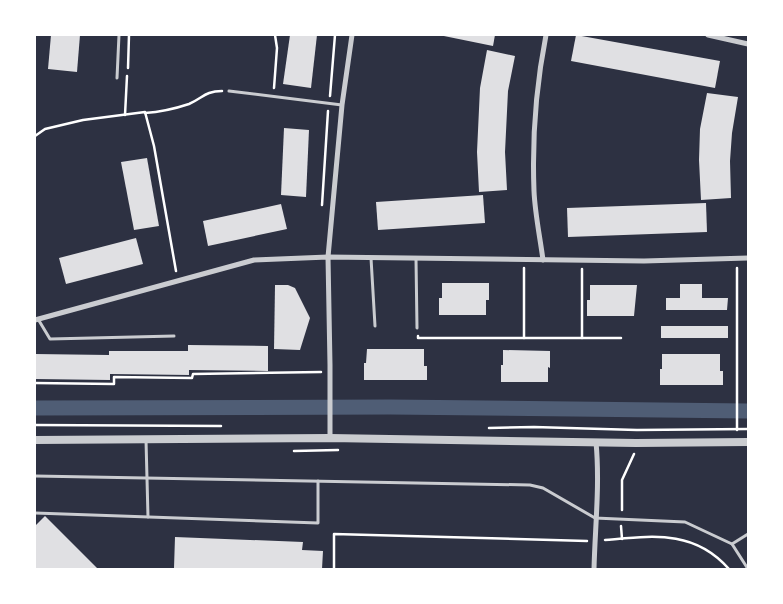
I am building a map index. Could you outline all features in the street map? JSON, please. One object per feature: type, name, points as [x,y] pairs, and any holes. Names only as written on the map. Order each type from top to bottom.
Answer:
[{"type":"street","points":[[330,438],[328,257],[342,105],[352,35]]},
{"type":"street","points":[[544,260],[534,192],[534,138],[539,73],[546,35]]},
{"type":"street","points":[[708,35],[748,44]]},
{"type":"street","points":[[36,319],[254,260],[328,257],[544,260],[748,258]]},
{"type":"street","points":[[35,440],[330,438],[636,443],[748,442]]},
{"type":"street","points":[[594,569],[595,518],[598,496],[596,442]]},
{"type":"lane","points":[[117,78],[119,35]]},
{"type":"lane","points":[[228,91],[342,105]]},
{"type":"lane","points":[[372,258],[375,326]]},
{"type":"lane","points":[[416,258],[417,328]]},
{"type":"lane","points":[[36,319],[50,339],[174,336]]},
{"type":"lane","points":[[146,439],[148,517]]},
{"type":"lane","points":[[35,476],[530,485],[543,488],[595,518],[685,522],[732,544],[748,569]]},
{"type":"lane","points":[[35,513],[318,523],[318,481]]},
{"type":"lane","points":[[732,544],[748,534]]},
{"type":"path","points":[[274,96],[278,48],[275,35]]},
{"type":"path","points":[[322,209],[335,35]]},
{"type":"path","points":[[139,113],[165,112],[191,103],[211,91],[228,91]]},
{"type":"path","points":[[35,136],[45,129],[82,120],[145,112],[154,146],[178,281]]},
{"type":"path","points":[[524,259],[524,338]]},
{"type":"path","points":[[737,259],[737,421]]},
{"type":"path","points":[[582,260],[582,338]]},
{"type":"path","points":[[417,328],[418,338],[621,338]]},
{"type":"path","points":[[35,383],[114,384],[114,377],[192,378],[193,374],[330,372]]},
{"type":"path","points":[[513,424],[514,431]]},
{"type":"path","points":[[622,539],[622,480],[634,456],[637,430]]},
{"type":"path","points":[[334,569],[334,534],[595,541],[654,536],[676,538],[701,546],[715,555],[729,569]]},
{"type":"building","points":[[51,35],[80,35],[77,72],[48,69]]},
{"type":"building","points":[[290,35],[317,35],[311,88],[283,84]]},
{"type":"building","points":[[439,35],[495,35],[493,46]]},
{"type":"building","points":[[576,35],[720,61],[715,88],[571,61]]},
{"type":"building","points":[[487,50],[515,56],[508,91],[505,152],[507,190],[479,192],[477,152],[480,88]]},
{"type":"building","points":[[707,93],[738,97],[730,161],[731,198],[701,200],[700,129]]},
{"type":"building","points":[[284,128],[309,130],[306,197],[281,195]]},
{"type":"building","points":[[147,158],[159,226],[134,230],[121,162]]},
{"type":"building","points":[[483,195],[485,223],[378,230],[376,202]]},
{"type":"building","points":[[706,203],[707,232],[568,237],[567,208]]},
{"type":"building","points":[[281,204],[287,229],[208,246],[203,221]]},
{"type":"building","points":[[136,238],[143,264],[66,284],[59,258]]},
{"type":"building","points":[[442,283],[489,283],[489,300],[486,300],[486,315],[439,315],[439,298],[442,298]]},
{"type":"building","points":[[680,284],[702,284],[702,298],[728,298],[727,310],[666,310],[666,298],[680,298]]},
{"type":"building","points":[[275,285],[288,285],[295,288],[310,318],[300,350],[274,349]]},
{"type":"building","points":[[590,285],[637,285],[634,316],[587,316],[587,300],[590,300]]},
{"type":"building","points":[[661,326],[728,326],[728,338],[661,338]]},
{"type":"building","points":[[188,345],[268,346],[268,371],[189,370],[189,375],[110,374],[110,380],[35,379],[35,354],[109,355],[109,351],[188,351]]},
{"type":"building","points":[[367,349],[424,349],[424,366],[427,366],[427,380],[364,380],[364,363],[366,363]]},
{"type":"building","points":[[503,350],[550,351],[548,382],[501,382]]},
{"type":"building","points":[[662,354],[720,354],[720,371],[723,371],[723,385],[660,385]]},
{"type":"building","points":[[45,516],[98,569],[35,569],[35,526]]},
{"type":"building","points":[[175,537],[303,542],[302,550],[323,551],[322,569],[174,568]]},
{"type":"waterway","points":[[35,408],[390,407],[748,411]]}]
